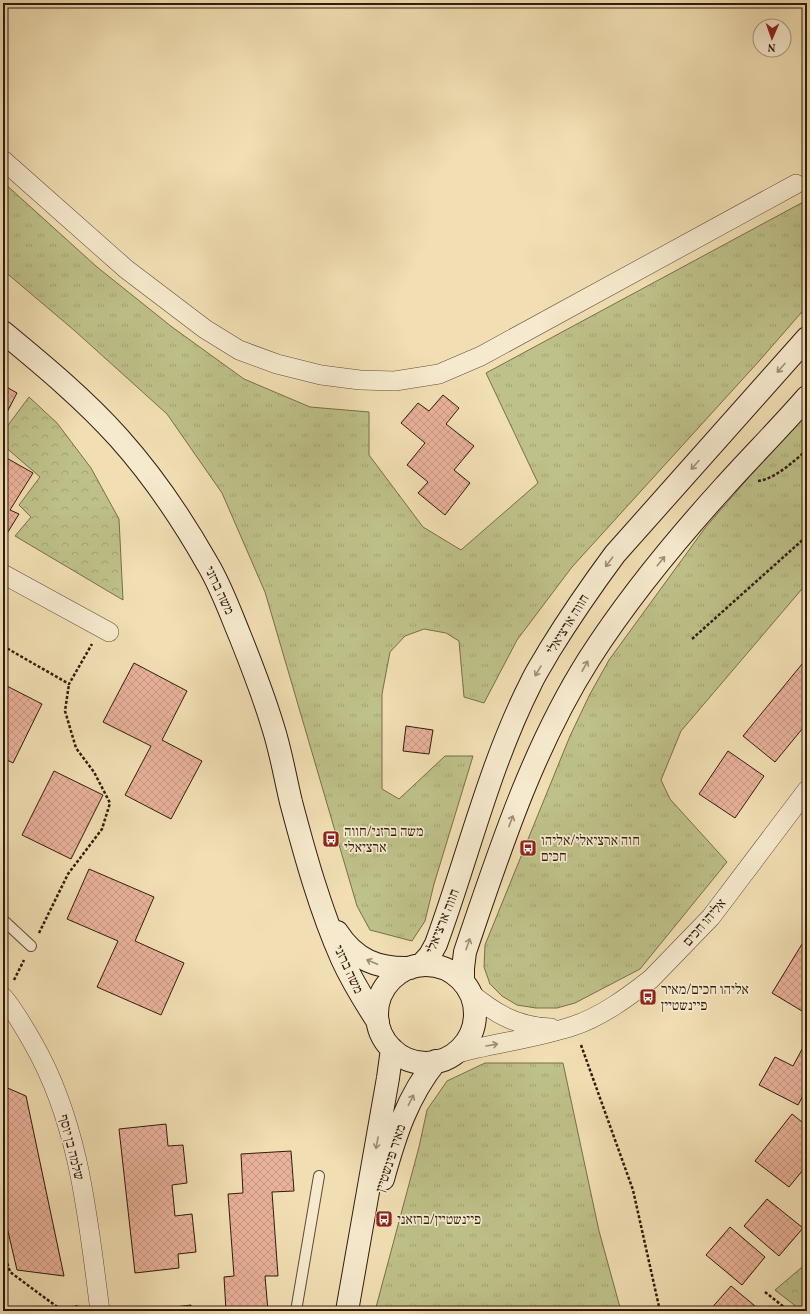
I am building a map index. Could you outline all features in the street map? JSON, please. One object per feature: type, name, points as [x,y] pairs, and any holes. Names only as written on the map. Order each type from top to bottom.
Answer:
[{"type":"street","points":[[3,160],[126,269],[205,329],[239,350],[277,364],[321,375],[360,380],[388,381],[439,374],[481,356],[796,184]]},
{"type":"street","name":"משה ברזני","points":[[3,332],[84,401],[119,438],[150,475],[181,520],[208,564],[231,613],[250,661],[273,728],[313,878],[342,959],[360,994],[378,1022]]},
{"type":"street","name":"חווה ארציאלי","points":[[416,967],[430,955],[440,932],[508,734],[531,682],[559,636],[588,590],[616,554],[807,338]]},
{"type":"street","points":[[466,987],[454,974],[433,966],[416,967],[400,973],[391,980],[379,999],[377,1011],[381,1033],[392,1049],[408,1059],[427,1062],[445,1058],[462,1047],[467,1040],[474,1022],[475,1012],[466,987],[463,968],[465,952],[499,851],[524,787],[557,716],[588,660],[625,607],[683,534],[807,397]]},
{"type":"street","points":[[3,574],[105,630]]},
{"type":"street","name":"אליהו חכים","points":[[445,1058],[474,1048],[517,1041],[574,1026],[628,996],[651,979],[711,917],[807,790]]},
{"type":"street","name":"משה ברזני","points":[[325,912],[343,940],[358,955],[373,963],[388,967],[416,967]]},
{"type":"street","name":"אליהו חכים","points":[[466,987],[486,1006],[505,1017],[522,1024],[537,1028],[574,1026]]},
{"type":"street","name":"שלמה בן יוסף","points":[[4,998],[46,1065],[62,1107],[75,1150],[83,1190],[100,1311]]},
{"type":"street","name":"מאיר פינשטיין","points":[[347,1311],[392,1049]]},
{"type":"street","name":"מאיר פינשטיין","points":[[352,1284],[396,1132],[419,1084],[445,1058]]},
{"type":"lane","points":[[3,920],[31,946]]},
{"type":"lane","points":[[296,1311],[319,1176]]},
{"type":"path","points":[[692,639],[807,536]]},
{"type":"path","points":[[4,998],[68,874],[102,829],[110,802],[94,772],[76,748],[65,711],[69,684],[105,630]]},
{"type":"path","points":[[3,646],[69,684]]},
{"type":"path","points":[[574,1026],[633,1190],[660,1311]]},
{"type":"path","points":[[3,1249],[10,1272],[60,1309],[60,1311]]},
{"type":"path","points":[[765,1292],[789,1311]]},
{"type":"green space","points":[[3,182],[97,267],[172,327],[244,379],[310,407],[369,412],[369,455],[423,527],[461,550],[538,483],[486,373],[807,200],[807,306],[760,360],[572,567],[517,640],[484,703],[464,697],[459,641],[446,633],[424,629],[405,636],[390,652],[382,694],[382,789],[399,799],[445,756],[473,756],[434,884],[425,921],[412,941],[370,930],[357,906],[265,592],[222,493],[167,414],[75,331],[3,270]]},
{"type":"green space","points":[[29,397],[57,423],[91,468],[119,519],[123,600],[15,536],[31,517],[19,505],[40,477],[3,445],[3,432]]},
{"type":"green space","points":[[807,410],[807,583],[681,731],[661,780],[670,799],[727,862],[640,969],[575,1003],[557,1008],[536,1008],[517,1005],[502,996],[490,984],[484,967],[485,945],[570,736],[590,694],[609,660],[705,528]]},
{"type":"green space","points":[[485,1063],[563,1063],[599,1231],[621,1311],[375,1311],[419,1147],[427,1110],[447,1081]]},
{"type":"green space","points":[[807,1263],[807,1311],[802,1311],[775,1290]]},
{"type":"building","points":[[3,385],[17,393],[3,420]]},
{"type":"building","points":[[443,395],[459,408],[446,424],[474,446],[454,470],[470,483],[445,515],[418,493],[428,482],[407,465],[425,443],[401,423],[418,403],[429,411]]},
{"type":"building","points":[[3,456],[33,473],[10,510],[19,514],[3,540]]},
{"type":"building","points":[[807,658],[807,723],[775,762],[743,736]]},
{"type":"building","points":[[134,663],[187,691],[162,740],[202,761],[171,819],[125,795],[151,746],[103,722]]},
{"type":"building","points":[[3,684],[42,704],[13,763],[3,758]]},
{"type":"building","points":[[406,726],[433,730],[429,754],[403,751]]},
{"type":"building","points":[[728,751],[764,776],[735,818],[699,794]]},
{"type":"building","points":[[54,771],[103,795],[71,859],[22,835]]},
{"type":"building","points":[[89,869],[154,897],[135,941],[184,963],[161,1015],[97,987],[118,941],[67,919]]},
{"type":"building","points":[[807,936],[807,1014],[772,993]]},
{"type":"building","points":[[807,1040],[807,1088],[798,1105],[759,1085],[775,1057],[793,1066]]},
{"type":"building","points":[[3,1086],[26,1096],[64,1276],[17,1270],[3,1210]]},
{"type":"building","points":[[792,1114],[807,1126],[807,1165],[789,1187],[755,1161]]},
{"type":"building","points":[[166,1124],[168,1146],[183,1145],[187,1183],[172,1185],[175,1216],[192,1214],[196,1252],[178,1254],[179,1268],[135,1273],[119,1129]]},
{"type":"building","points":[[291,1151],[294,1191],[272,1192],[278,1276],[265,1276],[268,1311],[226,1311],[224,1277],[234,1276],[228,1194],[243,1193],[241,1154]]},
{"type":"building","points":[[767,1199],[803,1228],[779,1256],[744,1226]]},
{"type":"building","points":[[730,1227],[765,1257],[742,1285],[706,1255]]},
{"type":"building","points":[[731,1286],[761,1311],[709,1311]]},
{"type":"building","points":[[191,1305],[191,1311],[142,1311]]},
{"type":"place","name":"משה ברזני/חווה ארציאלי","points":[[331,839]]},
{"type":"place","name":"חוה ארציאלי/אליהו חכים","points":[[528,848]]},
{"type":"place","name":"אליהו חכים/מאיר פיינשטיין","points":[[648,997]]},
{"type":"place","name":"פיינשטיין/ברזאני","points":[[384,1219]]}]
